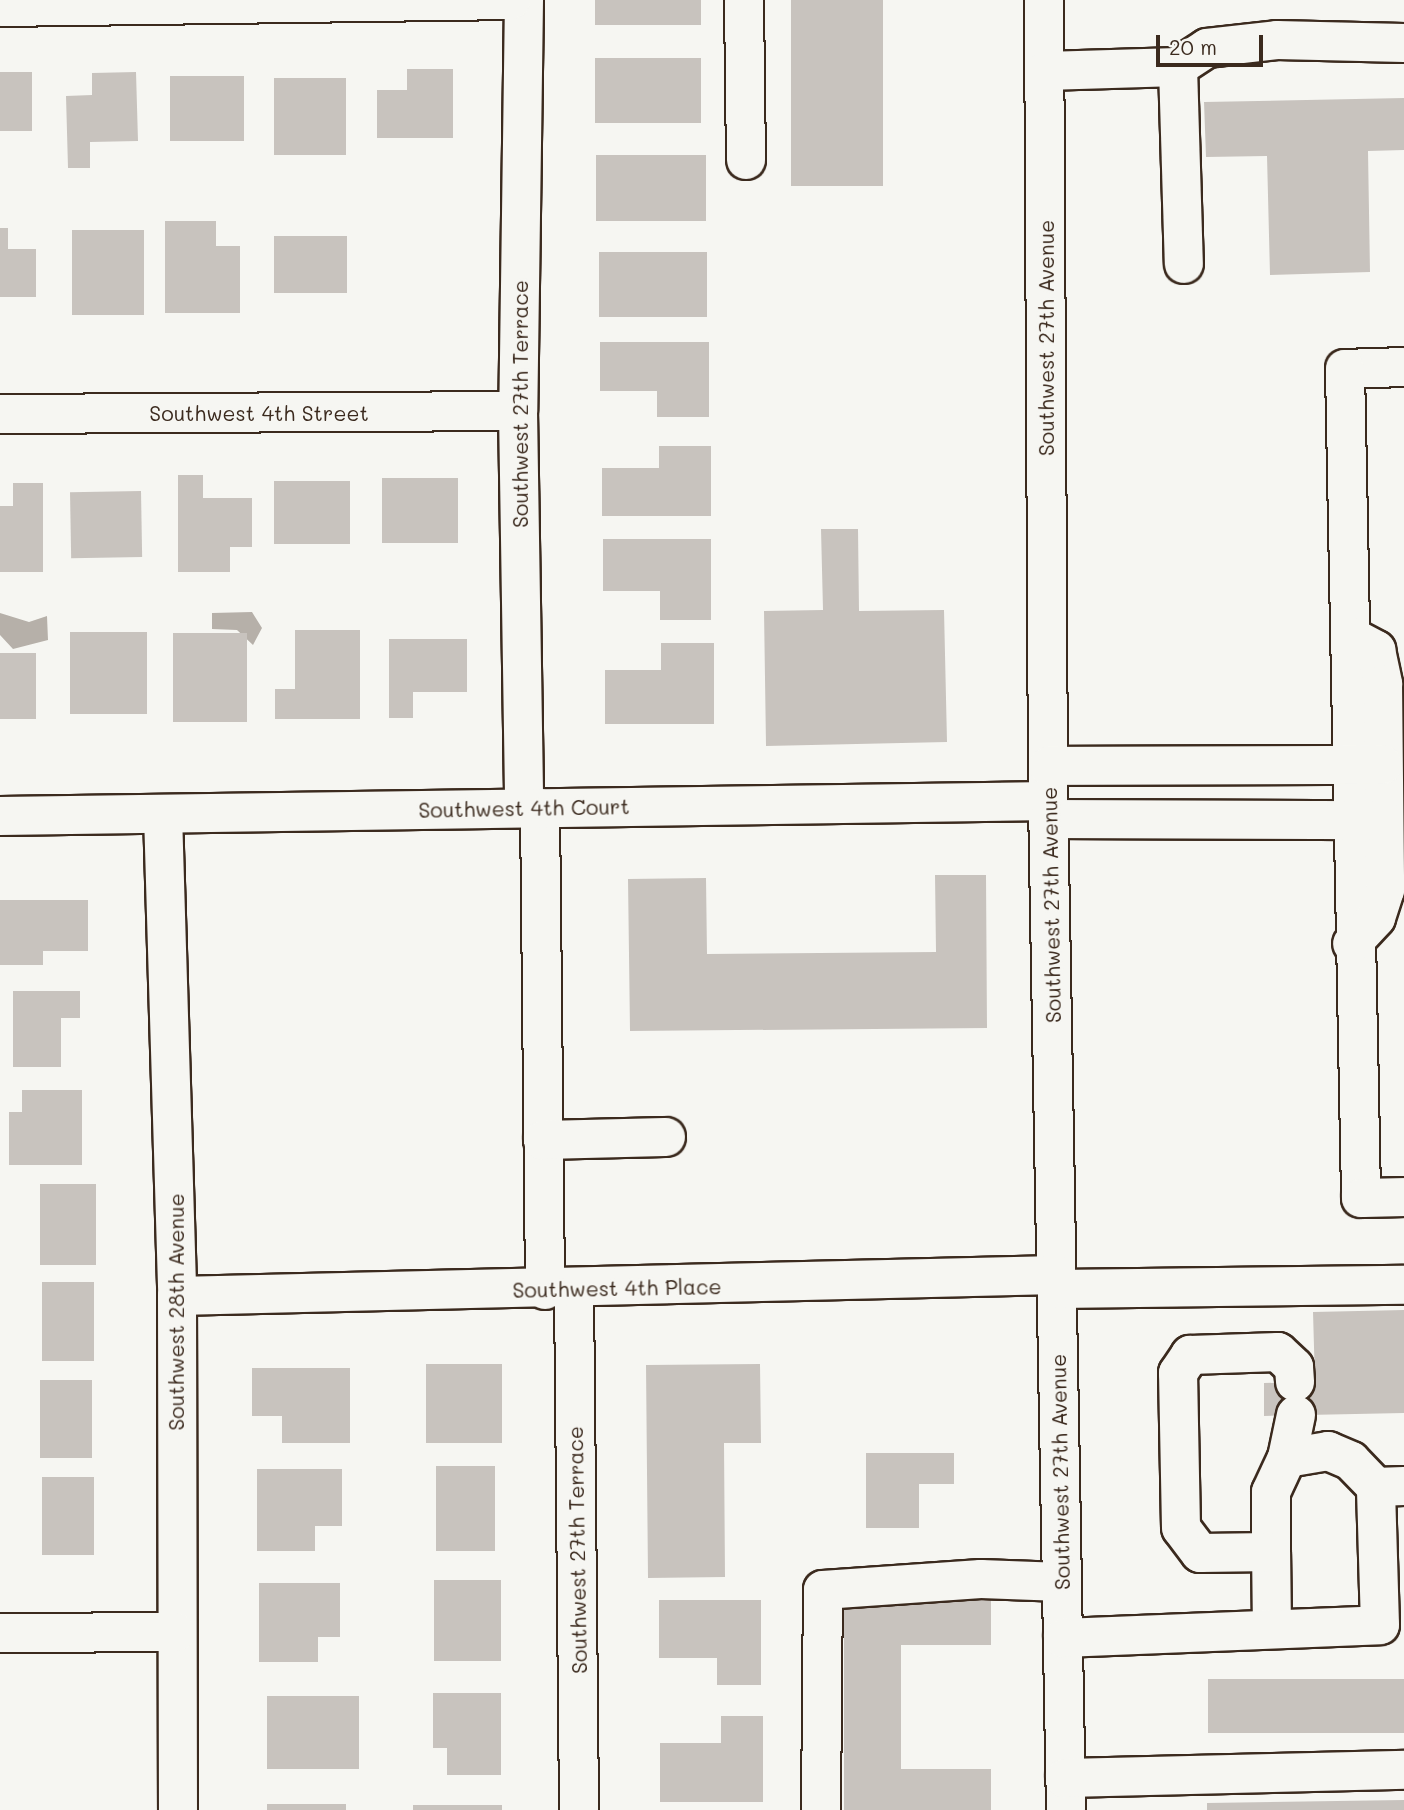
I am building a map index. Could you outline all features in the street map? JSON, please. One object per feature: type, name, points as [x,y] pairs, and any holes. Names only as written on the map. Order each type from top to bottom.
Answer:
[{"type":"street","points":[[0,7],[511,0]]},
{"type":"street","name":"Southwest 27th Terrace","points":[[524,0],[518,411],[543,1140],[559,1290],[579,1810]]},
{"type":"street","points":[[744,0],[746,160]]},
{"type":"street","name":"Southwest 27th Avenue","points":[[1044,0],[1048,795],[1065,1794]]},
{"type":"street","points":[[1045,71],[1178,67],[1216,47],[1277,40],[1404,43]]},
{"type":"street","points":[[1178,67],[1184,264]]},
{"type":"street","points":[[1404,367],[1345,369],[1350,636],[1377,654],[1368,765],[1368,820],[1385,890],[1376,918],[1352,944],[1361,1198],[1404,1197]]},
{"type":"street","name":"Southwest 4th Street","points":[[0,414],[518,411]]},
{"type":"street","points":[[1048,795],[1368,765]]},
{"type":"street","points":[[1048,795],[1368,820]]},
{"type":"street","name":"Southwest 4th Court","points":[[0,816],[532,808],[1048,795]]},
{"type":"street","name":"Southwest 28th Avenue","points":[[163,814],[177,1296],[178,1810]]},
{"type":"street","points":[[543,1140],[666,1137]]},
{"type":"street","name":"Southwest 4th Place","points":[[177,1296],[1057,1282],[1404,1285]]},
{"type":"street","points":[[1271,1552],[1200,1553],[1181,1528],[1178,1373],[1190,1355],[1278,1352],[1294,1367],[1295,1398],[1287,1458],[1271,1492],[1272,1629]]},
{"type":"street","points":[[1063,1638],[1380,1625],[1390,1486],[1351,1461],[1328,1451],[1287,1458]]},
{"type":"street","points":[[821,1810],[822,1590],[967,1580],[1062,1582]]},
{"type":"street","points":[[0,1633],[176,1632]]},
{"type":"street","points":[[1065,1794],[1404,1770]]},
{"type":"shaded area","points":[[252,612],[262,628],[253,645],[237,630],[212,629],[212,613]]},
{"type":"shaded area","points":[[0,613],[29,622],[47,616],[48,640],[13,649],[0,635]]},
{"type":"building","points":[[595,0],[701,0],[701,25],[595,25]]},
{"type":"building","points":[[791,0],[883,0],[883,186],[791,186]]},
{"type":"building","points":[[595,58],[701,58],[701,123],[595,123]]},
{"type":"building","points":[[407,69],[453,69],[453,138],[377,138],[377,90],[407,90]]},
{"type":"building","points":[[0,72],[32,72],[32,131],[0,131]]},
{"type":"building","points":[[136,72],[138,141],[90,142],[90,168],[68,168],[66,96],[92,95],[92,73]]},
{"type":"building","points":[[170,76],[244,76],[244,141],[170,141]]},
{"type":"building","points":[[274,78],[346,78],[346,155],[274,155]]},
{"type":"building","points":[[1404,98],[1404,150],[1368,151],[1370,272],[1270,275],[1267,156],[1206,157],[1204,102]]},
{"type":"building","points":[[596,155],[706,155],[706,221],[596,221]]},
{"type":"building","points":[[165,221],[216,221],[216,246],[240,246],[240,313],[165,313]]},
{"type":"building","points":[[0,228],[8,228],[8,249],[36,249],[36,297],[0,297]]},
{"type":"building","points":[[72,230],[144,230],[144,315],[72,315]]},
{"type":"building","points":[[274,236],[347,236],[347,293],[274,293]]},
{"type":"building","points":[[599,252],[707,252],[707,317],[599,317]]},
{"type":"building","points":[[600,342],[709,342],[709,417],[657,417],[657,391],[600,391]]},
{"type":"building","points":[[659,446],[711,446],[711,516],[602,516],[602,468],[659,468]]},
{"type":"building","points":[[178,475],[203,475],[203,498],[252,498],[252,547],[230,547],[230,572],[178,572]]},
{"type":"building","points":[[382,478],[458,478],[458,543],[382,543]]},
{"type":"building","points":[[274,481],[350,481],[350,544],[274,544]]},
{"type":"building","points":[[13,483],[43,483],[43,572],[0,572],[0,506],[13,506]]},
{"type":"building","points":[[141,491],[142,557],[71,558],[70,492]]},
{"type":"building","points":[[821,529],[858,529],[859,611],[944,610],[947,742],[766,746],[764,611],[823,610]]},
{"type":"building","points":[[603,539],[711,539],[711,620],[660,620],[660,591],[603,591]]},
{"type":"building","points":[[295,630],[360,630],[360,719],[275,719],[275,689],[295,689]]},
{"type":"building","points":[[70,632],[147,632],[147,714],[70,714]]},
{"type":"building","points":[[173,633],[247,633],[247,722],[173,722]]},
{"type":"building","points":[[389,639],[467,639],[467,692],[413,692],[413,718],[389,718]]},
{"type":"building","points":[[661,643],[714,643],[714,724],[605,724],[605,670],[661,670]]},
{"type":"building","points":[[0,653],[36,653],[36,719],[0,719]]},
{"type":"building","points":[[935,875],[986,875],[987,1028],[630,1031],[628,879],[706,878],[707,954],[936,952]]},
{"type":"building","points":[[0,900],[88,900],[88,951],[43,951],[43,965],[0,965]]},
{"type":"building","points":[[13,991],[80,991],[80,1018],[61,1018],[61,1067],[13,1067]]},
{"type":"building","points":[[22,1090],[82,1090],[82,1165],[9,1165],[9,1112],[22,1112]]},
{"type":"building","points":[[40,1184],[96,1184],[96,1265],[40,1265]]},
{"type":"building","points":[[42,1282],[94,1282],[94,1361],[42,1361]]},
{"type":"building","points":[[1404,1310],[1404,1413],[1264,1416],[1264,1383],[1315,1382],[1313,1312]]},
{"type":"building","points":[[426,1364],[502,1364],[502,1443],[426,1443]]},
{"type":"building","points":[[760,1364],[761,1443],[724,1443],[725,1577],[648,1578],[646,1365]]},
{"type":"building","points":[[252,1368],[350,1368],[350,1443],[282,1443],[282,1416],[252,1416]]},
{"type":"building","points":[[40,1380],[92,1380],[92,1458],[40,1458]]},
{"type":"building","points":[[866,1453],[954,1453],[954,1484],[919,1484],[919,1528],[866,1528]]},
{"type":"building","points":[[436,1466],[495,1466],[495,1551],[436,1551]]},
{"type":"building","points":[[257,1469],[342,1469],[342,1526],[315,1526],[315,1551],[257,1551]]},
{"type":"building","points":[[42,1477],[94,1477],[94,1555],[42,1555]]},
{"type":"building","points":[[434,1580],[501,1580],[501,1661],[434,1661]]},
{"type":"building","points":[[259,1583],[340,1583],[340,1637],[318,1637],[318,1662],[259,1662]]},
{"type":"building","points":[[844,1587],[991,1587],[991,1645],[901,1645],[901,1769],[991,1769],[991,1810],[844,1810]]},
{"type":"building","points":[[659,1600],[761,1600],[761,1685],[717,1685],[717,1658],[659,1658]]},
{"type":"building","points":[[1208,1679],[1404,1679],[1404,1733],[1208,1733]]},
{"type":"building","points":[[433,1693],[501,1693],[501,1775],[447,1775],[447,1748],[433,1748]]},
{"type":"building","points":[[267,1696],[359,1696],[359,1769],[267,1769]]},
{"type":"building","points":[[721,1716],[763,1716],[763,1802],[660,1802],[660,1743],[721,1743]]},
{"type":"building","points":[[1404,1800],[1404,1810],[1207,1810],[1207,1803]]},
{"type":"building","points":[[267,1804],[346,1804],[346,1810],[267,1810]]},
{"type":"building","points":[[413,1805],[502,1805],[502,1810],[413,1810]]}]
